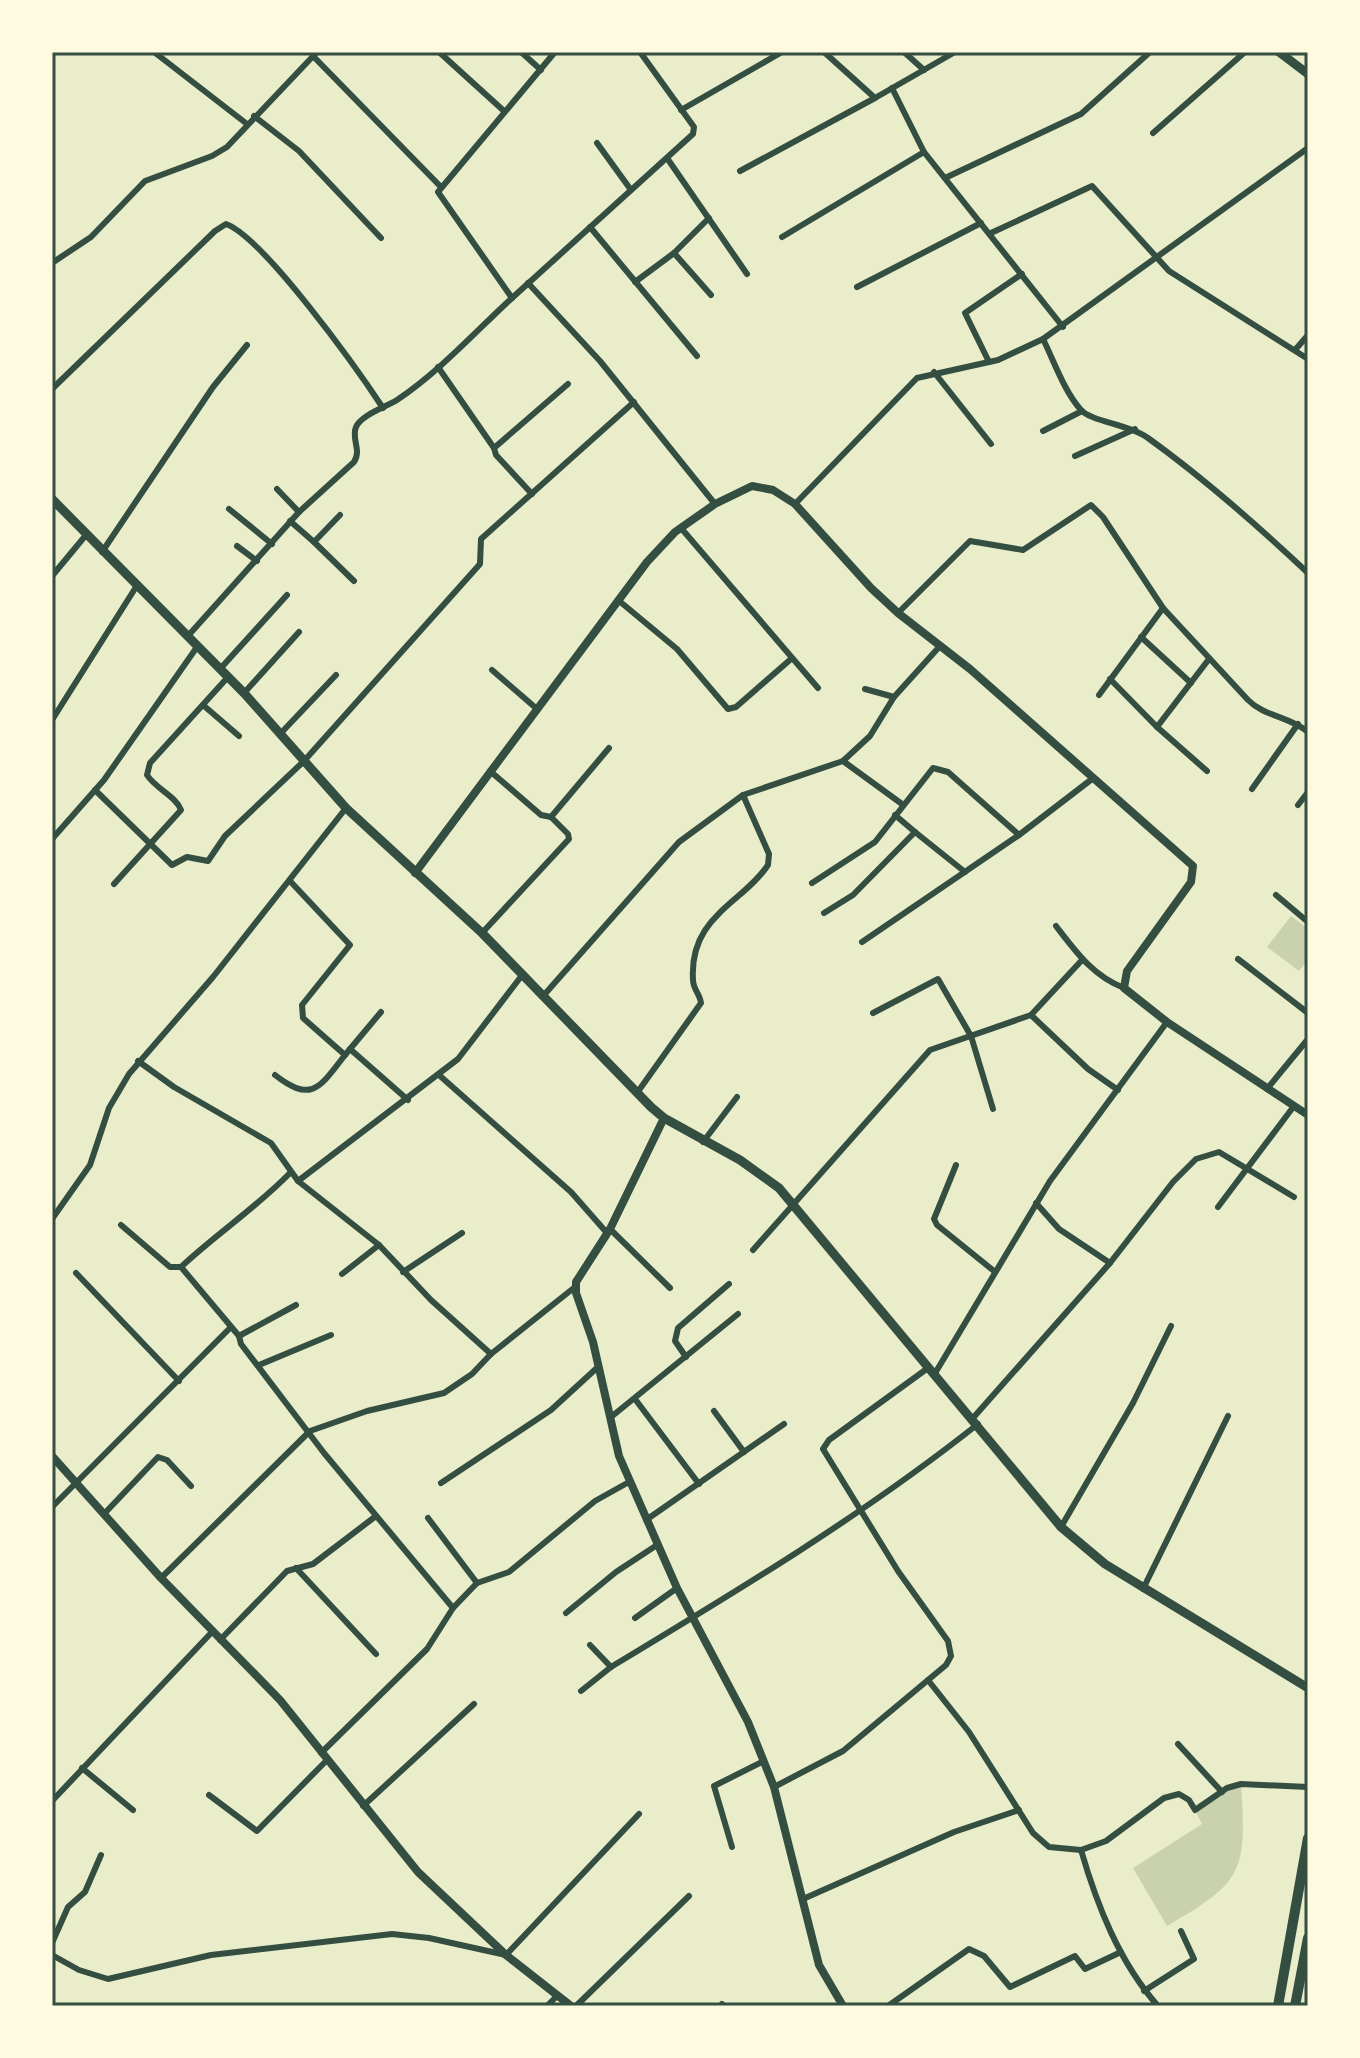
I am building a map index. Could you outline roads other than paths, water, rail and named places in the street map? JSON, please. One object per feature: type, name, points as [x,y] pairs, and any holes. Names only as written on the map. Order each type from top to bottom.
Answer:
[{"type":"main road","points":[[1279,52],[1308,74]]},
{"type":"main road","points":[[52,499],[244,693],[346,808],[482,933],[637,1093],[664,1118],[761,1173],[796,1205],[1061,1527],[1105,1564],[1143,1589],[1216,1629],[1308,1688]]},
{"type":"main road","points":[[1278,2006],[1304,1898],[1308,1838]]},
{"type":"main road","points":[[1295,2006],[1308,1938]]},
{"type":"street","points":[[154,52],[247,124]]},
{"type":"street","points":[[439,52],[504,111]]},
{"type":"street","points":[[521,52],[541,70]]},
{"type":"street","points":[[512,298],[440,198],[441,187],[555,52]]},
{"type":"street","points":[[187,637],[290,521],[354,462],[358,454],[356,426],[438,367],[694,131],[640,52]]},
{"type":"street","points":[[681,110],[782,52]]},
{"type":"street","points":[[824,52],[875,98]]},
{"type":"street","points":[[904,52],[924,70]]},
{"type":"street","points":[[740,171],[955,52]]},
{"type":"street","points":[[945,178],[1081,114],[1150,52]]},
{"type":"street","points":[[1153,133],[1245,52]]},
{"type":"street","points":[[52,263],[91,237],[145,181],[219,152],[315,54],[441,187]]},
{"type":"street","points":[[892,88],[924,152],[1063,327]]},
{"type":"street","points":[[254,116],[299,151],[381,238]]},
{"type":"street","points":[[597,143],[631,190]]},
{"type":"street","points":[[795,504],[908,386],[934,372],[989,362],[1043,339],[1308,148]]},
{"type":"street","points":[[782,237],[924,152]]},
{"type":"street","points":[[667,158],[747,274]]},
{"type":"street","points":[[991,233],[1092,186],[1156,260],[1308,359]]},
{"type":"street","points":[[635,282],[674,253],[709,218]]},
{"type":"street","points":[[857,287],[981,223]]},
{"type":"street","points":[[52,389],[215,231],[226,224],[244,236],[294,290],[351,359],[383,408]]},
{"type":"street","points":[[590,227],[697,356]]},
{"type":"street","points":[[674,253],[711,295]]},
{"type":"street","points":[[989,362],[965,313],[1022,274]]},
{"type":"street","points":[[528,283],[634,402],[715,504]]},
{"type":"street","points":[[1295,350],[1308,335]]},
{"type":"street","points":[[1043,339],[1082,411],[1135,429],[1235,505],[1308,573]]},
{"type":"street","points":[[102,552],[213,387],[247,345]]},
{"type":"street","points":[[438,367],[496,455],[532,494]]},
{"type":"street","points":[[934,372],[991,444]]},
{"type":"street","points":[[494,448],[568,384]]},
{"type":"street","points":[[95,790],[172,865],[187,857],[208,861],[225,836],[304,761],[480,564],[481,539],[634,402]]},
{"type":"street","points":[[1043,431],[1082,411]]},
{"type":"street","points":[[1075,456],[1135,429]]},
{"type":"street","points":[[415,873],[618,600],[681,528],[715,504],[752,486],[773,490],[795,504],[871,588],[898,613],[1187,859],[1194,873],[1127,971],[1124,988]]},
{"type":"street","points":[[277,489],[299,512]]},
{"type":"street","points":[[898,613],[970,541],[975,539],[1019,551],[1088,506],[1103,517],[1163,608],[1256,708],[1298,724],[1308,732]]},
{"type":"street","points":[[229,509],[272,544]]},
{"type":"street","points":[[314,542],[340,515]]},
{"type":"street","points":[[290,521],[354,581]]},
{"type":"street","points":[[681,528],[818,688]]},
{"type":"street","points":[[52,576],[86,535]]},
{"type":"street","points":[[237,546],[257,561]]},
{"type":"street","points":[[52,720],[136,587]]},
{"type":"street","points":[[220,669],[287,595]]},
{"type":"street","points":[[618,600],[677,649],[728,709],[736,707],[791,659]]},
{"type":"street","points":[[1099,695],[1163,608]]},
{"type":"street","points":[[244,693],[299,632]]},
{"type":"street","points":[[1141,637],[1191,683]]},
{"type":"street","points":[[544,995],[674,847],[743,795],[843,761],[870,736],[894,697],[940,646]]},
{"type":"street","points":[[52,839],[95,790],[197,647]]},
{"type":"street","points":[[1157,727],[1209,659]]},
{"type":"street","points":[[492,670],[537,709]]},
{"type":"street","points":[[281,733],[336,675]]},
{"type":"street","points":[[114,884],[180,815],[181,806],[152,783],[147,768],[228,677]]},
{"type":"street","points":[[1110,679],[1157,727],[1207,771]]},
{"type":"street","points":[[865,689],[894,697]]},
{"type":"street","points":[[203,705],[239,736]]},
{"type":"street","points":[[1252,789],[1298,724]]},
{"type":"street","points":[[551,817],[609,748]]},
{"type":"street","points":[[843,761],[902,804]]},
{"type":"street","points":[[812,883],[863,853],[929,771],[942,768],[1019,835]]},
{"type":"street","points":[[482,933],[567,844],[568,834],[551,817],[541,815],[490,771]]},
{"type":"street","points":[[862,942],[1019,835],[1092,779]]},
{"type":"street","points":[[1298,805],[1308,792]]},
{"type":"street","points":[[637,1093],[701,1003],[692,976],[696,956],[714,915],[768,865],[769,854],[743,795]]},
{"type":"street","points":[[52,1219],[90,1165],[109,1108],[138,1061],[213,977],[346,808]]},
{"type":"street","points":[[895,815],[965,872]]},
{"type":"street","points":[[824,913],[853,895],[915,832]]},
{"type":"street","points":[[290,881],[350,945],[300,1010],[303,1018],[345,1055]]},
{"type":"street","points":[[1276,895],[1308,922]]},
{"type":"street","points":[[1056,926],[1082,960],[1111,983],[1124,988],[1167,1022],[1308,1115]]},
{"type":"street","points":[[1238,959],[1308,1013]]},
{"type":"street","points":[[753,1250],[916,1069],[924,1055],[1031,1015],[1082,960]]},
{"type":"street","points":[[298,1181],[458,1059],[523,974]]},
{"type":"street","points":[[873,1013],[938,979],[971,1036],[993,1109]]},
{"type":"street","points":[[275,1075],[295,1090],[308,1091],[321,1084],[381,1012]]},
{"type":"street","points":[[1031,1015],[1088,1069],[1118,1090]]},
{"type":"street","points":[[774,1787],[843,1751],[928,1680],[951,1656],[948,1641],[898,1571],[824,1446],[931,1371],[1036,1203],[1167,1022]]},
{"type":"street","points":[[1267,1089],[1308,1039]]},
{"type":"street","points":[[350,1049],[408,1100]]},
{"type":"street","points":[[138,1061],[174,1087],[271,1143],[298,1181],[379,1245],[403,1272],[491,1354]]},
{"type":"street","points":[[439,1075],[571,1192],[670,1288]]},
{"type":"street","points":[[703,1142],[737,1097]]},
{"type":"street","points":[[1218,1207],[1294,1106]]},
{"type":"street","points":[[161,1578],[310,1431],[367,1411],[434,1397],[464,1380],[491,1354],[575,1287],[608,1231],[664,1118]]},
{"type":"street","points":[[581,1691],[611,1667],[861,1512],[976,1421],[1110,1263],[1173,1182],[1196,1159],[1219,1152],[1294,1197]]},
{"type":"street","points":[[956,1165],[934,1219],[937,1225],[994,1271]]},
{"type":"street","points":[[121,1225],[170,1267],[181,1267],[216,1234],[258,1206],[290,1173]]},
{"type":"street","points":[[1036,1203],[1066,1234],[1110,1263]]},
{"type":"street","points":[[403,1272],[462,1233]]},
{"type":"street","points":[[342,1274],[379,1245]]},
{"type":"street","points":[[181,1267],[239,1336],[376,1516],[453,1608]]},
{"type":"street","points":[[76,1273],[179,1381]]},
{"type":"street","points":[[686,1357],[675,1341],[678,1328],[729,1284]]},
{"type":"street","points":[[575,1287],[629,1482],[677,1588],[736,1697],[764,1761],[774,1787],[819,1965],[843,2006]]},
{"type":"street","points":[[239,1336],[296,1305]]},
{"type":"street","points":[[611,1417],[738,1314]]},
{"type":"street","points":[[1061,1527],[1133,1403],[1171,1326]]},
{"type":"street","points":[[52,1507],[230,1328]]},
{"type":"street","points":[[259,1365],[331,1335]]},
{"type":"street","points":[[441,1483],[551,1410],[599,1366]]},
{"type":"street","points":[[635,1399],[699,1484]]},
{"type":"street","points":[[714,1411],[744,1452]]},
{"type":"street","points":[[1143,1589],[1228,1416]]},
{"type":"street","points":[[646,1520],[784,1424]]},
{"type":"street","points":[[52,1456],[161,1578],[280,1700],[418,1872],[506,1955],[573,2006],[689,1896]]},
{"type":"street","points":[[104,1514],[158,1457],[167,1460],[191,1486]]},
{"type":"street","points":[[209,1795],[257,1831],[427,1649],[453,1608],[477,1583],[509,1572],[595,1501],[629,1482]]},
{"type":"street","points":[[220,1640],[278,1578],[296,1568],[313,1564],[376,1516]]},
{"type":"street","points":[[428,1518],[477,1583]]},
{"type":"street","points":[[566,1613],[616,1572],[657,1545]]},
{"type":"street","points":[[296,1568],[376,1654]]},
{"type":"street","points":[[635,1618],[677,1588]]},
{"type":"street","points":[[52,1801],[212,1632]]},
{"type":"street","points":[[590,1645],[611,1667]]},
{"type":"street","points":[[928,1680],[969,1732],[1040,1842],[1049,1847],[1081,1850],[1106,1841],[1164,1798],[1179,1794],[1189,1800],[1195,1810],[1241,1784],[1308,1787]]},
{"type":"street","points":[[363,1806],[474,1704]]},
{"type":"street","points":[[1178,1744],[1222,1792]]},
{"type":"street","points":[[732,1847],[714,1786],[764,1761]]},
{"type":"street","points":[[82,1768],[133,1810]]},
{"type":"street","points":[[803,1899],[954,1832],[1019,1810]]},
{"type":"street","points":[[506,1955],[639,1814]]},
{"type":"street","points":[[1081,1850],[1092,1886],[1121,1952],[1144,1991],[1158,2006]]},
{"type":"street","points":[[52,1943],[68,1907],[85,1892],[101,1855]]},
{"type":"street","points":[[1144,1991],[1194,1959],[1181,1931]]},
{"type":"street","points":[[52,1955],[79,1970],[108,1979],[211,1955],[392,1934],[429,1938],[506,1955]]},
{"type":"street","points":[[888,2006],[969,1949],[984,1956],[1010,1987],[1075,1956],[1085,1969],[1121,1952]]},
{"type":"street","points":[[547,2006],[558,1995]]}]
